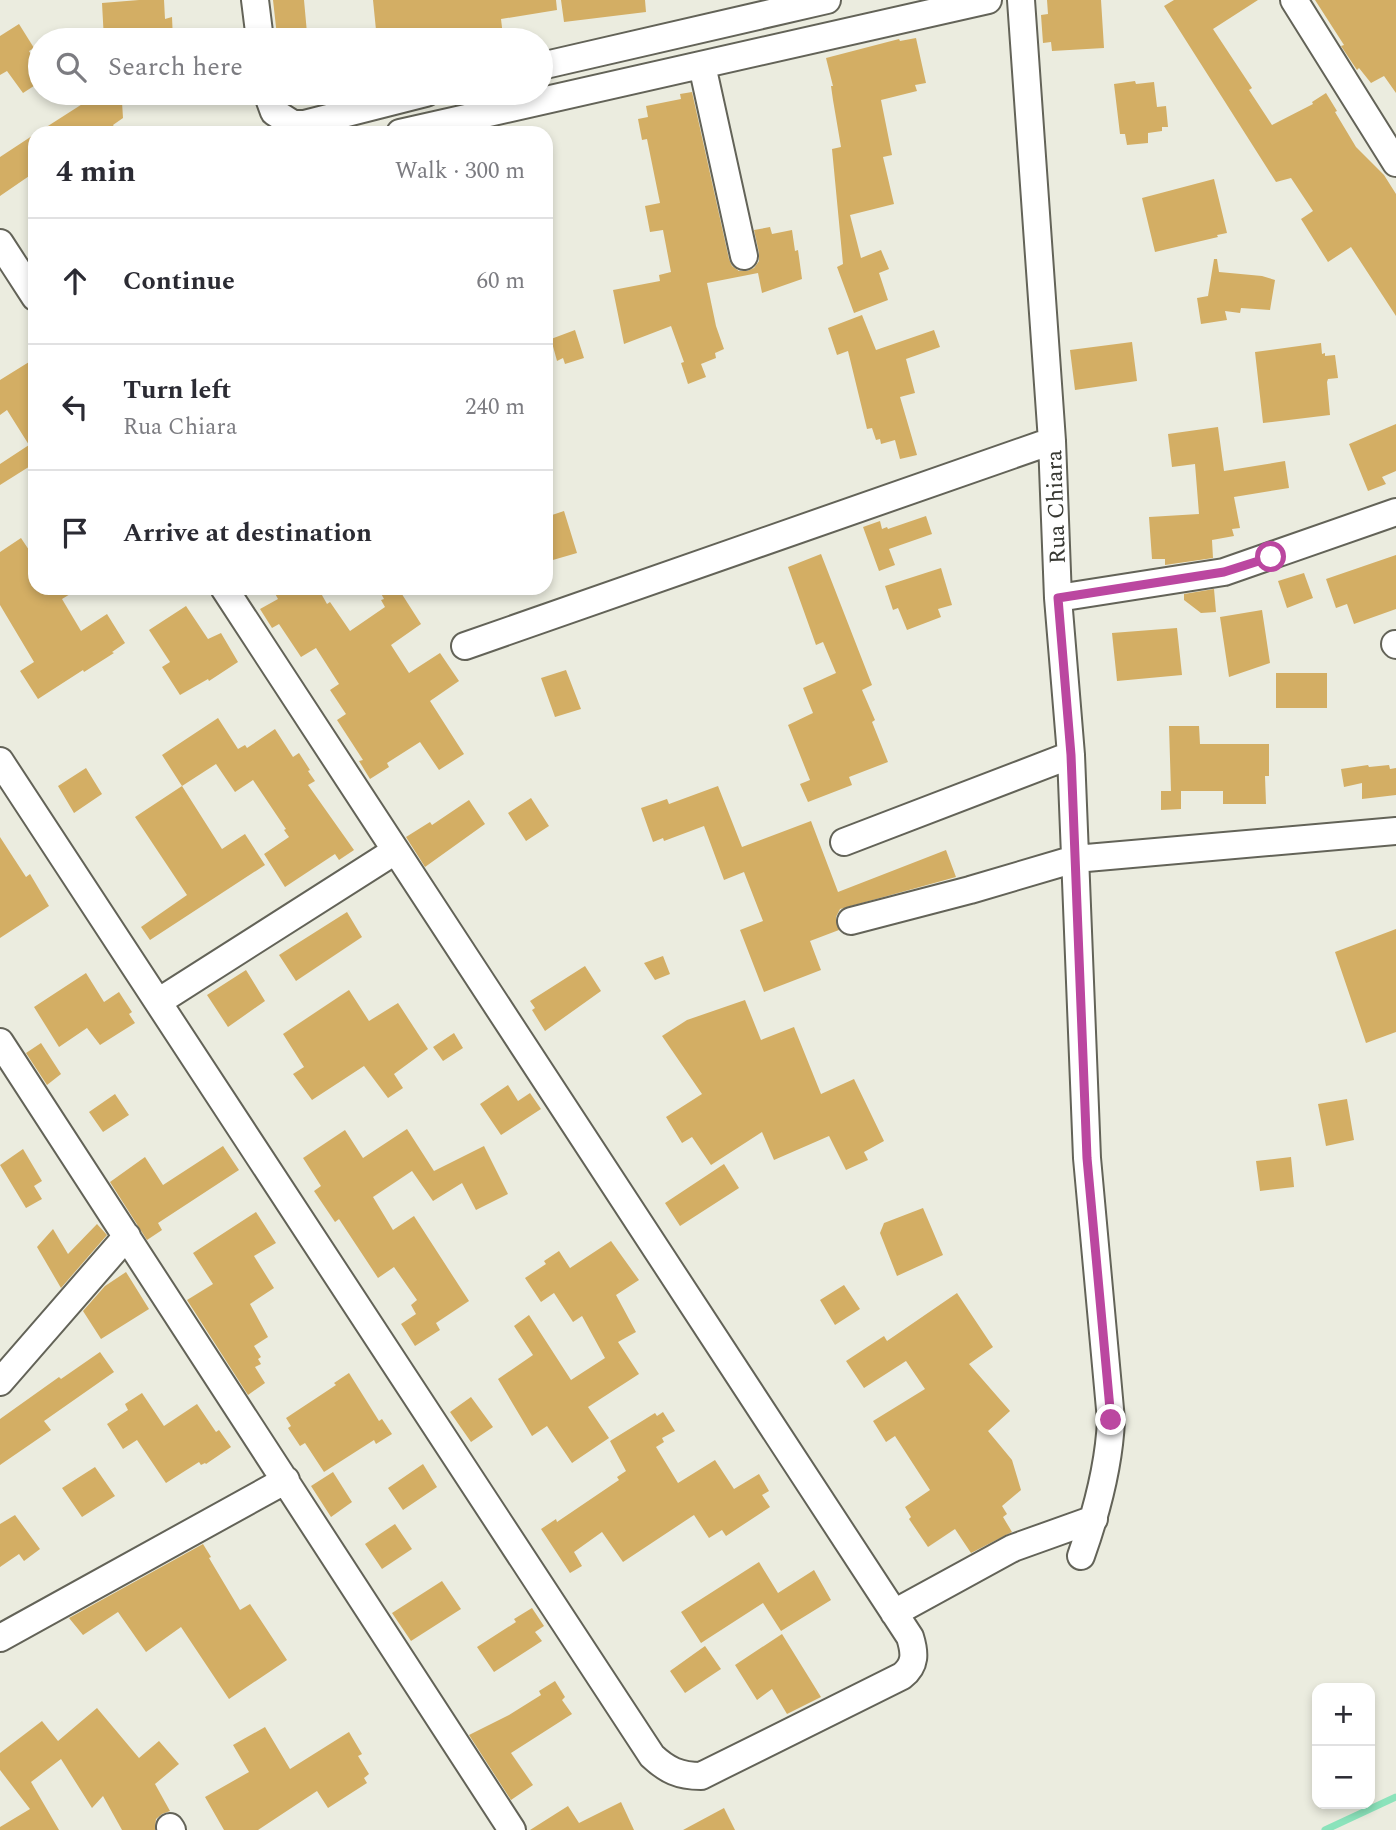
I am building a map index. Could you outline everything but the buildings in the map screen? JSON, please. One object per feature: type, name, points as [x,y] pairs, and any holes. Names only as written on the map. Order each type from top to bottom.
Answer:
[{"type":"street","points":[[255,0],[258,28]]},
{"type":"street","points":[[553,63],[827,0]]},
{"type":"street","points":[[553,99],[988,0]]},
{"type":"street","name":"Rua Chiara","points":[[1021,0],[1052,441],[1058,598],[1071,755],[1087,1158],[1111,1420],[1110,1452],[1094,1519],[1081,1556]]},
{"type":"street","points":[[1294,0],[1396,163]]},
{"type":"street","points":[[702,65],[744,256]]},
{"type":"street","points":[[271,105],[274,112],[293,124],[304,124],[379,105]]},
{"type":"street","points":[[438,126],[529,105]]},
{"type":"street","points":[[0,243],[28,286]]},
{"type":"street","points":[[465,646],[1052,441]]},
{"type":"street","points":[[1058,598],[1224,572],[1396,512]]},
{"type":"street","points":[[0,761],[652,1756],[666,1770],[701,1776],[902,1676],[913,1663],[914,1652],[909,1637],[229,595]]},
{"type":"street","points":[[844,842],[1071,755]]},
{"type":"street","points":[[851,921],[1075,859],[1396,831]]},
{"type":"street","points":[[158,1002],[394,851]]},
{"type":"street","points":[[0,1042],[512,1830]]},
{"type":"street","points":[[0,1382],[127,1236]]},
{"type":"street","points":[[0,1638],[286,1480]]},
{"type":"street","points":[[894,1613],[1013,1548],[1094,1519]]},
{"type":"waterway","points":[[1325,1830],[1396,1797]]},
{"type":"route","points":[[1111,1420],[1087,1158],[1071,755],[1058,598],[1224,572],[1271,557]]}]
